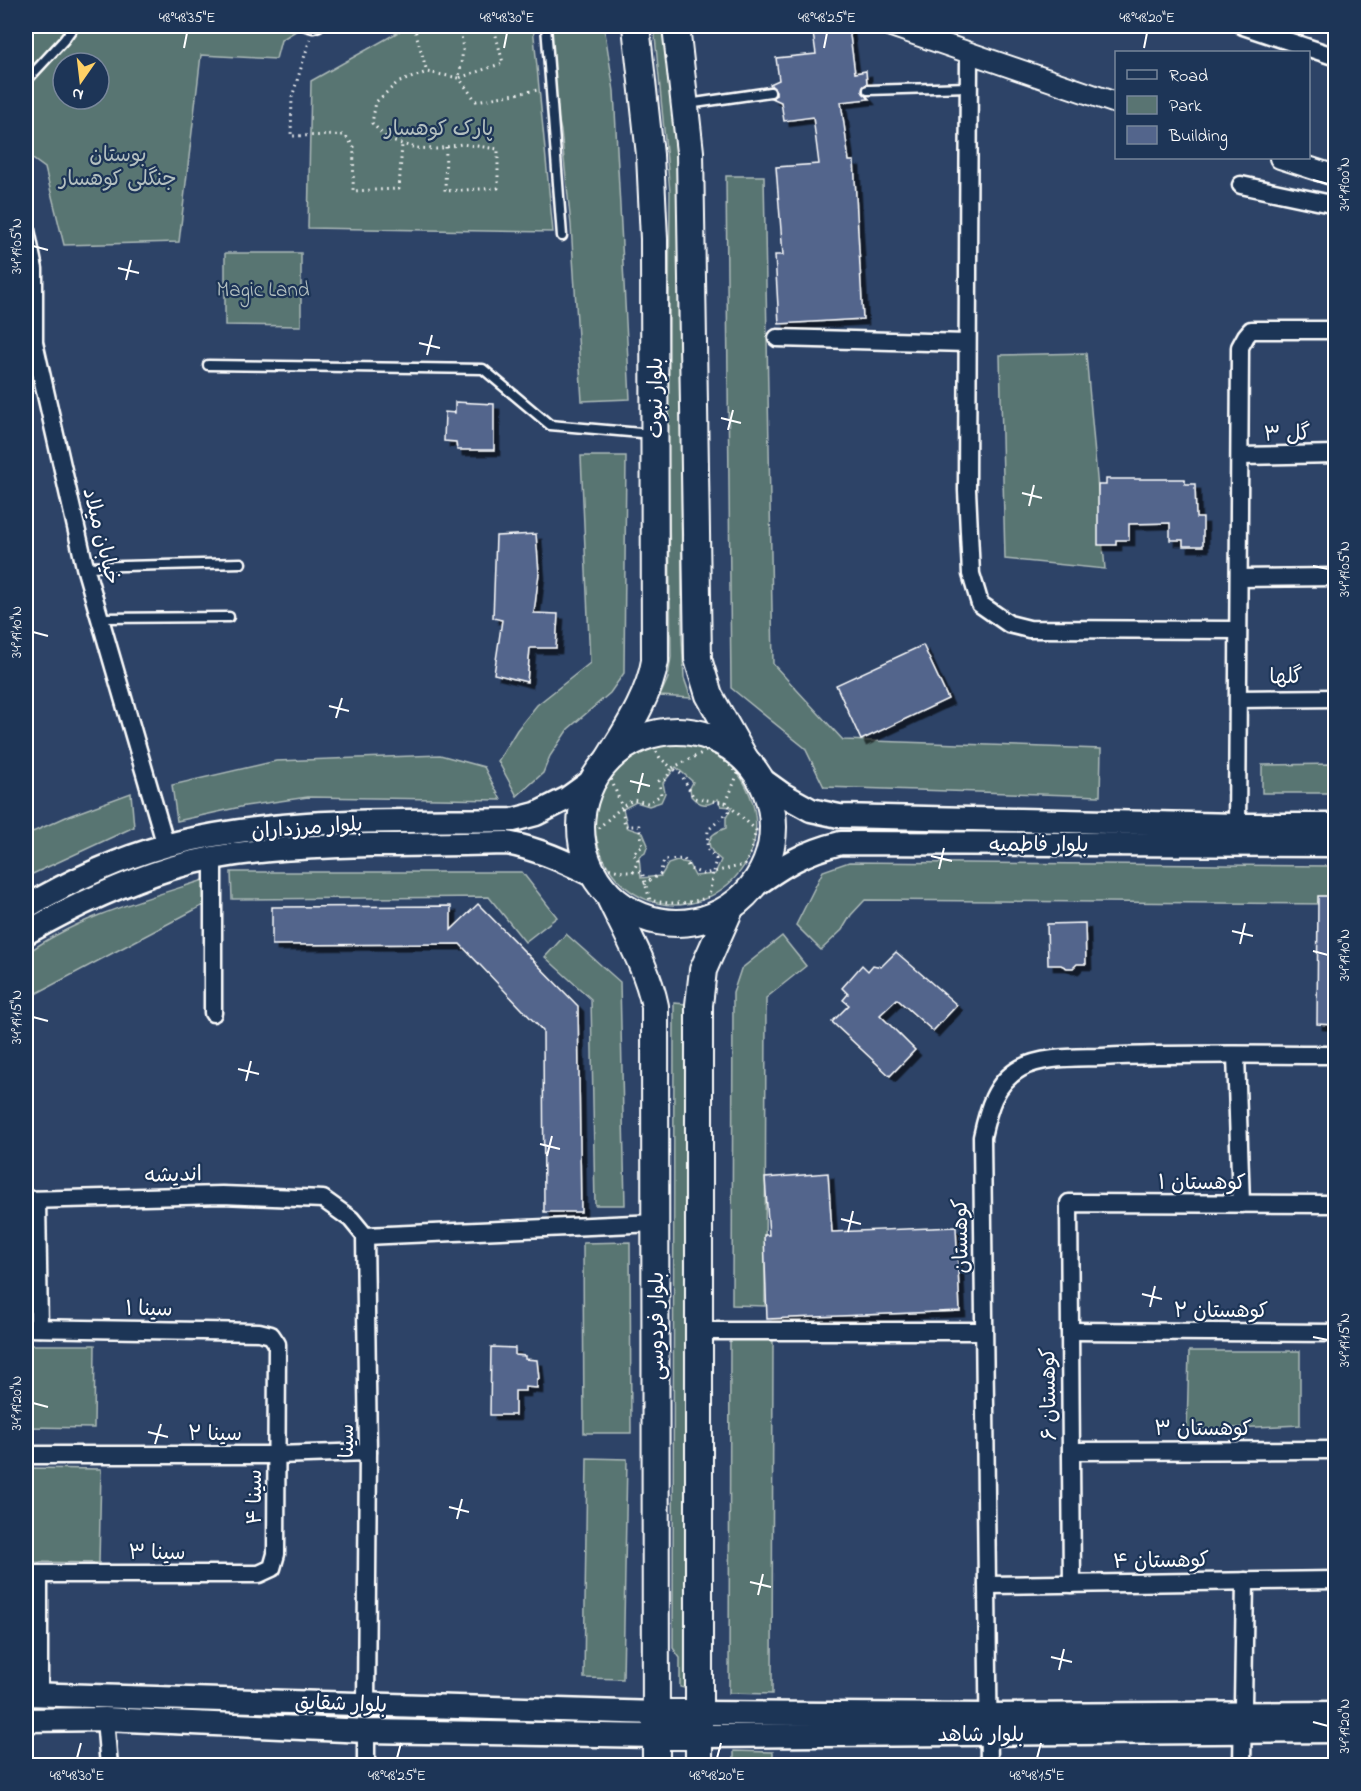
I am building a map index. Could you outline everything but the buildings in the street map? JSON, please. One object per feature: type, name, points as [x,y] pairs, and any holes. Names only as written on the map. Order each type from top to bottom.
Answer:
[{"type":"main road","name":"بلوار نبوت","points":[[609,896],[594,876],[584,853],[580,828],[583,803],[643,698],[653,674],[655,661],[656,434],[653,218],[650,155],[636,26]]},
{"type":"main road","name":"بلوار نبوت","points":[[675,26],[690,152],[698,659],[709,695],[746,759]]},
{"type":"main road","points":[[600,770],[625,746],[644,736],[676,731],[709,736],[746,759],[761,779],[770,800],[774,823],[773,846],[766,868],[753,887],[730,909],[706,920],[680,924],[654,921],[630,912],[609,896]]},
{"type":"main road","name":"بلوار مرزداران","points":[[26,907],[47,894],[109,865],[166,846],[209,836],[263,828],[318,824],[513,820],[537,814],[568,798],[600,770]]},
{"type":"main road","name":"بلوار فاطمیه","points":[[761,779],[811,810],[838,816],[1237,835],[1335,845]]},
{"type":"main road","name":"بلوار فاطمیه","points":[[753,887],[793,859],[842,843],[1237,835],[1335,825]]},
{"type":"main road","name":"بلوار مرزداران","points":[[26,933],[118,887],[173,868],[257,851],[312,847],[507,843],[533,848],[594,876]]},
{"type":"main road","name":"بلوار فردوسی","points":[[609,896],[642,964],[656,1006],[656,1766]]},
{"type":"main road","name":"بلوار فردوسی","points":[[699,1766],[699,1005],[703,970],[730,909]]},
{"type":"main road","points":[[32,1693],[32,1720]]},
{"type":"main road","name":"بلوار شقایق","points":[[32,1693],[366,1704],[656,1725]]},
{"type":"main road","points":[[366,1704],[366,1731]]},
{"type":"main road","name":"بلوار شاهد","points":[[1243,1723],[1335,1713]]},
{"type":"main road","name":"بلوار شقایق","points":[[32,1720],[105,1719],[366,1731],[656,1725]]},
{"type":"main road","name":"بلوار شاهد","points":[[699,1725],[1243,1723],[1335,1731]]},
{"type":"main road","points":[[656,1725],[699,1725]]},
{"type":"street","points":[[891,26],[1115,103]]},
{"type":"street","points":[[1244,26],[1335,57]]},
{"type":"street","points":[[969,53],[967,490],[971,574],[980,604],[1009,624],[1029,629],[1238,630]]},
{"type":"street","points":[[1283,159],[1335,176]]},
{"type":"street","points":[[1241,185],[1335,205]]},
{"type":"street","name":"خیابان میلاد","points":[[26,230],[34,269],[34,342],[85,567],[166,846]]},
{"type":"street","points":[[1237,835],[1240,347],[1251,330],[1335,330]]},
{"type":"street","points":[[777,338],[967,343]]},
{"type":"street","name":"گل ۳","points":[[1240,456],[1335,454]]},
{"type":"street","points":[[1239,578],[1335,577]]},
{"type":"street","name":"گلها","points":[[1238,699],[1335,698]]},
{"type":"street","points":[[213,859],[213,1013]]},
{"type":"street","points":[[1236,1055],[1241,1204]]},
{"type":"street","name":"کوهستان","points":[[989,1766],[982,1137],[989,1105],[999,1087],[1021,1068],[1052,1059],[1123,1056],[1335,1055]]},
{"type":"street","name":"اندیشه","points":[[32,1200],[222,1195],[322,1199],[351,1219],[365,1236]]},
{"type":"street","points":[[32,1200],[32,1328]]},
{"type":"street","name":"کوهستان ۱","points":[[1069,1203],[1335,1204]]},
{"type":"street","name":"کوهستان ۶","points":[[1069,1203],[1072,1584]]},
{"type":"street","points":[[365,1236],[656,1223]]},
{"type":"street","name":"سینا","points":[[365,1236],[368,1452],[366,1704]]},
{"type":"street","name":"سینا ۱","points":[[32,1328],[259,1332],[271,1335]]},
{"type":"street","points":[[699,1331],[984,1331]]},
{"type":"street","name":"کوهستان ۲","points":[[1070,1331],[1335,1333]]},
{"type":"street","name":"سینا ۴","points":[[271,1335],[277,1344],[276,1554]]},
{"type":"street","name":"کوهستان ۳","points":[[1071,1451],[1335,1450]]},
{"type":"street","name":"سینا ۲","points":[[26,1455],[277,1455],[368,1452]]},
{"type":"street","name":"سینا ۳","points":[[32,1574],[259,1574],[272,1568],[276,1554]]},
{"type":"street","points":[[32,1574],[32,1693]]},
{"type":"street","name":"کوهستان ۴","points":[[987,1585],[1335,1580]]},
{"type":"street","points":[[1242,1766],[1245,1581]]},
{"type":"street","points":[[105,1719],[109,1766]]},
{"type":"street","points":[[366,1731],[366,1766]]},
{"type":"lane","points":[[26,81],[74,26]]},
{"type":"lane","points":[[546,26],[562,236]]},
{"type":"lane","points":[[868,90],[968,87]]},
{"type":"lane","points":[[685,104],[770,92]]},
{"type":"lane","points":[[208,365],[483,369],[550,425],[656,434]]},
{"type":"lane","points":[[85,567],[241,563]]},
{"type":"lane","points":[[100,618],[229,617]]},
{"type":"path","points":[[313,26],[292,97],[291,136],[345,135],[354,147],[353,191],[399,189],[402,144]]},
{"type":"path","points":[[414,26],[428,72]]},
{"type":"path","points":[[446,147],[445,191],[498,188],[498,148],[462,144],[416,148],[388,140],[372,123],[376,102],[397,83],[428,72],[459,78],[503,63],[494,28],[460,27],[463,50],[459,78],[476,101],[552,87]]},
{"type":"path","points":[[633,873],[638,861],[633,853],[643,846],[639,826],[625,826],[622,807],[610,776],[636,753],[653,746],[660,758],[681,774],[694,798],[726,803],[756,830],[751,852],[745,865],[703,874],[690,869],[684,859],[664,860],[660,874],[644,884]]},
{"type":"path","points":[[726,803],[738,773],[708,750],[672,768],[666,779],[659,781],[661,795],[648,803],[633,800],[594,832],[599,851],[607,868],[623,872],[642,872],[650,900],[670,904],[691,903],[709,897],[716,859],[706,849],[708,831],[732,809]]},
{"type":"green space","name":"بوستان جنگلی کوهسار","points":[[26,26],[304,26],[281,40],[276,59],[201,55],[179,242],[64,245],[45,168],[26,154]]},
{"type":"green space","name":"پارک کوهسار","points":[[409,26],[533,26],[553,232],[308,228],[311,81]]},
{"type":"green space","points":[[550,26],[604,26],[614,91],[630,399],[582,401],[571,225],[561,131],[552,87]]},
{"type":"green space","points":[[654,26],[664,26],[673,87],[680,196],[682,638],[684,678],[691,698],[660,696],[668,678],[671,657],[668,438],[670,192]]},
{"type":"green space","points":[[726,176],[764,176],[773,664],[843,740],[1101,749],[1100,796],[824,787],[805,748],[731,688]]},
{"type":"green space","name":"Magic Land","points":[[225,253],[301,253],[301,326],[225,325]]},
{"type":"green space","points":[[1086,353],[1105,569],[1005,559],[1000,355]]},
{"type":"green space","points":[[581,456],[626,456],[624,673],[610,693],[568,729],[550,756],[543,773],[517,796],[498,761],[517,730],[537,705],[590,663]]},
{"type":"green space","points":[[681,743],[707,750],[733,768],[750,795],[756,826],[749,857],[740,872],[728,884],[699,901],[671,905],[646,899],[624,886],[608,867],[598,844],[595,819],[601,794],[616,770],[624,762],[648,748]],"holes":[[[676,767],[693,782],[690,788],[691,796],[698,802],[707,804],[718,799],[721,806],[732,807],[726,818],[726,828],[714,834],[709,842],[715,855],[721,860],[715,874],[695,876],[688,863],[677,861],[668,864],[661,876],[641,878],[639,857],[645,853],[648,845],[643,833],[628,828],[623,809],[636,802],[649,806],[661,802],[665,793],[663,783]]]},
{"type":"green space","points":[[440,755],[484,767],[501,800],[308,797],[245,806],[177,821],[172,785],[276,761]]},
{"type":"green space","points":[[1335,764],[1335,793],[1262,793],[1262,765]]},
{"type":"green space","points":[[131,793],[134,827],[26,877],[26,835],[66,817]]},
{"type":"green space","points":[[849,862],[1335,866],[1335,904],[865,900],[851,915],[842,930],[821,950],[796,925],[823,871]]},
{"type":"green space","points":[[231,872],[522,872],[557,917],[525,942],[489,897],[232,899]]},
{"type":"green space","points":[[210,878],[213,900],[26,999],[26,954],[68,929],[115,909]]},
{"type":"green space","points":[[566,934],[620,982],[625,1205],[595,1205],[591,999],[545,957]]},
{"type":"green space","points":[[782,936],[806,966],[766,998],[765,1306],[732,1305],[733,993],[741,969]]},
{"type":"green space","points":[[674,1003],[687,1004],[688,1689],[680,1687],[680,1658],[673,1648]]},
{"type":"green space","points":[[630,1242],[631,1433],[584,1433],[583,1243]]},
{"type":"green space","points":[[730,1338],[773,1338],[772,1694],[729,1693]]},
{"type":"green space","points":[[26,1345],[95,1345],[94,1428],[26,1427]]},
{"type":"green space","points":[[1189,1351],[1300,1351],[1300,1425],[1187,1430]]},
{"type":"green space","points":[[587,1458],[627,1459],[623,1679],[584,1678]]},
{"type":"green space","points":[[26,1468],[101,1469],[99,1563],[26,1562]]},
{"type":"green space","points":[[734,1751],[773,1752],[773,1765],[734,1765]]}]
